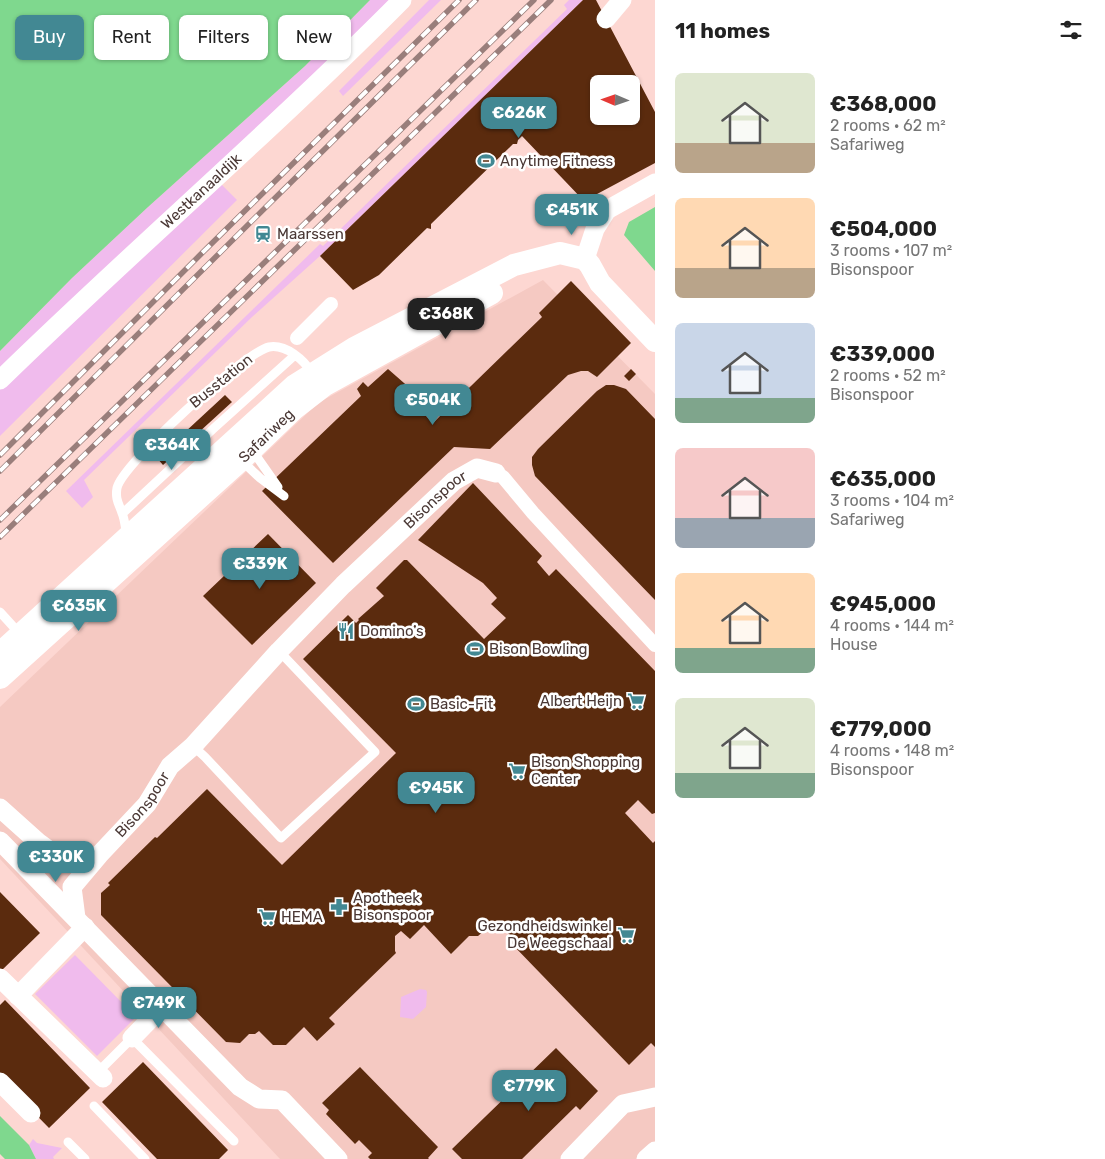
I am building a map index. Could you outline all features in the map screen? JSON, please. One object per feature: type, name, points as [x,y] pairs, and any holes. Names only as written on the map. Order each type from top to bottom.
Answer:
[{"type":"street","name":"Westkanaaldijk","points":[[0,380],[59,322],[313,87],[402,0]]},
{"type":"street","points":[[606,19],[622,0]]},
{"type":"street","points":[[655,183],[607,210],[595,229],[588,262],[600,283],[655,341]]},
{"type":"street","name":"Safariweg","points":[[0,678],[26,642],[247,446],[294,385],[319,380],[354,348],[514,266],[560,253],[608,271],[655,320]]},
{"type":"street","points":[[297,338],[331,304]]},
{"type":"street","name":"Bisonspoor","points":[[80,922],[72,887],[147,804],[170,766],[193,746],[279,651],[343,585],[454,481],[477,468],[496,473],[502,477],[655,645]]},
{"type":"street","name":"Safariweg","points":[[0,653],[26,642]]},
{"type":"street","points":[[0,808],[39,843],[58,857],[92,863]]},
{"type":"street","points":[[0,841],[240,1087],[259,1099],[282,1100],[338,1159]]},
{"type":"street","points":[[80,922],[7,990],[101,1075]]},
{"type":"street","points":[[132,1038],[162,1007]]},
{"type":"street","points":[[0,1082],[30,1113]]},
{"type":"street","points":[[570,1159],[623,1104],[655,1097]]},
{"type":"street","points":[[646,1159],[655,1151]]},
{"type":"lane","name":"Busstation","points":[[130,548],[123,514],[117,501],[117,486],[149,444],[185,410],[254,354],[268,347],[281,347],[295,356]]},
{"type":"lane","points":[[123,514],[213,429],[295,356],[308,366],[319,380]]},
{"type":"lane","points":[[247,446],[256,457],[284,496],[260,478],[247,446]]},
{"type":"lane","points":[[0,612],[26,642]]},
{"type":"lane","points":[[193,746],[280,838],[375,752],[279,651]]},
{"type":"lane","points":[[101,1075],[132,1038],[234,1141]]},
{"type":"lane","points":[[94,1106],[145,1159]]},
{"type":"lane","points":[[68,1142],[85,1159]]},
{"type":"shaded area","points":[[0,0],[370,0],[351,19],[351,15],[278,15],[278,60],[311,60],[72,278],[0,351]]},
{"type":"shaded area","points":[[370,0],[394,0],[351,41],[351,19]]},
{"type":"shaded area","points":[[429,0],[441,0],[343,96],[339,91]]},
{"type":"shaded area","points":[[569,0],[583,0],[320,256],[252,317],[84,480],[93,497],[82,508],[66,491],[320,244],[323,246],[567,9],[564,5]]},
{"type":"shaded area","points":[[311,60],[330,60],[0,372],[0,351],[72,278]]},
{"type":"shaded area","points":[[219,182],[237,200],[0,436],[0,388]]},
{"type":"shaded area","points":[[655,207],[655,271],[624,235],[629,222]]},
{"type":"shaded area","points":[[543,280],[655,394],[655,1159],[280,1159],[0,859],[0,707],[318,403]]},
{"type":"shaded area","points":[[75,955],[136,1017],[97,1056],[35,994]]},
{"type":"shaded area","points":[[420,989],[427,992],[426,1007],[413,1019],[400,1017],[401,997]]},
{"type":"shaded area","points":[[0,1116],[29,1145],[36,1159],[5,1159],[0,1154]]},
{"type":"shaded area","points":[[33,1139],[37,1143],[62,1148],[53,1157],[54,1159],[36,1159],[29,1145]]},
{"type":"building","points":[[583,0],[596,0],[636,75],[590,75],[590,125],[640,125],[640,84],[655,112],[655,163],[584,201],[522,136],[517,144],[513,144],[431,224],[431,229],[427,228],[379,275],[353,290],[320,256]]},
{"type":"building","points":[[571,281],[631,343],[597,377],[588,371],[568,375],[490,449],[454,447],[333,563],[262,491],[361,396],[357,389],[363,382],[368,387],[388,369],[412,390],[407,397],[433,423],[542,317],[539,313]]},
{"type":"building","points":[[631,369],[636,374],[629,381],[624,376]]},
{"type":"building","points":[[606,385],[614,385],[626,389],[655,419],[655,600],[535,476],[532,465],[532,457],[538,449],[597,391]]},
{"type":"building","points":[[225,395],[232,402],[163,465],[157,458]]},
{"type":"building","name":"Bison Shopping Center","points":[[473,483],[542,556],[537,562],[549,576],[556,569],[655,671],[655,813],[652,814],[638,800],[625,813],[653,843],[655,841],[655,1047],[651,1043],[629,1065],[511,943],[510,935],[505,930],[485,930],[478,936],[469,936],[451,954],[424,925],[410,939],[401,931],[395,936],[396,953],[329,1018],[335,1024],[317,1041],[304,1027],[286,1045],[273,1045],[259,1031],[255,1034],[249,1034],[240,1043],[226,1042],[101,915],[101,893],[110,885],[108,883],[207,789],[282,865],[396,753],[303,659],[348,615],[356,623],[384,596],[376,588],[404,560],[407,560],[484,639],[506,618],[491,604],[497,598],[483,583],[418,540]]},
{"type":"building","points":[[268,534],[316,583],[252,645],[203,596]]},
{"type":"building","points":[[0,892],[40,933],[0,972]]},
{"type":"building","points":[[5,1000],[90,1088],[49,1128],[0,1078],[0,1005]]},
{"type":"building","points":[[556,1048],[598,1091],[580,1110],[576,1106],[522,1159],[462,1159],[452,1149]]},
{"type":"building","points":[[143,1062],[228,1150],[219,1159],[157,1159],[102,1102]]},
{"type":"building","points":[[360,1067],[438,1147],[429,1159],[370,1159],[368,1157],[372,1153],[359,1140],[355,1144],[326,1114],[329,1110],[322,1103]]},
{"type":"railway","points":[[0,455],[459,0]]},
{"type":"railway","points":[[0,471],[476,0]]},
{"type":"railway","points":[[0,520],[534,0]]},
{"type":"railway","points":[[0,537],[551,0]]},
{"type":"place","name":"Anytime Fitness","points":[[486,161]]},
{"type":"place","name":"Maarssen","points":[[263,234]]},
{"type":"place","name":"Domino's","points":[[346,631]]},
{"type":"place","name":"Bison Bowling","points":[[475,649]]},
{"type":"place","name":"Albert Heijn","points":[[636,701]]},
{"type":"place","name":"Basic-Fit","points":[[416,704]]},
{"type":"place","name":"Bison Shopping Center","points":[[517,771]]},
{"type":"place","name":"Apotheek Bisonspoor","points":[[339,907]]},
{"type":"place","name":"HEMA","points":[[267,917]]},
{"type":"place","name":"Gezondheidswinkel De Weegschaal","points":[[626,935]]}]
